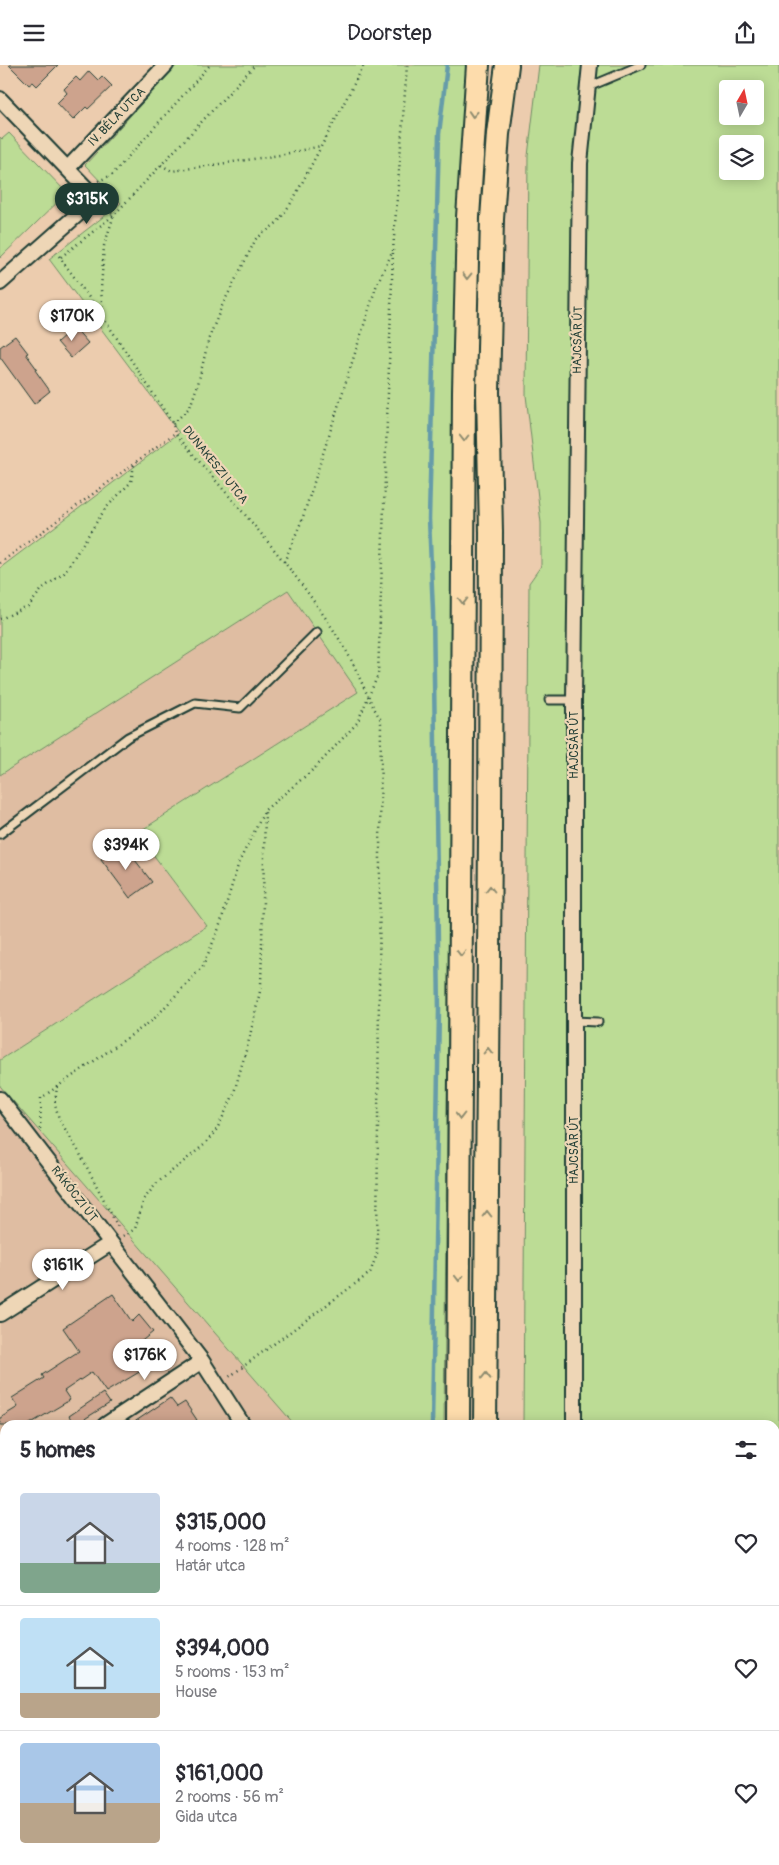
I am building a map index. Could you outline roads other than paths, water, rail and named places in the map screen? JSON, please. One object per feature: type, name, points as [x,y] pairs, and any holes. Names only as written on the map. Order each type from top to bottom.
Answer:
[{"type":"highway","points":[[458,1420],[464,391],[468,217],[478,65]]},
{"type":"highway","points":[[485,1420],[491,533],[488,392],[492,219],[498,134],[507,65]]},
{"type":"street","name":"IV. BÉLA UTCA","points":[[68,168],[166,65]]},
{"type":"street","name":"HAJCSÁR ÚT","points":[[574,1420],[574,700],[580,163],[586,88],[590,65]]},
{"type":"street","points":[[0,99],[68,168],[89,193],[89,201],[86,207],[0,283]]},
{"type":"street","name":"RÁKÓCZI ÚT","points":[[0,1099],[202,1361],[240,1420]]},
{"type":"street","points":[[0,1314],[111,1243]]},
{"type":"street","points":[[113,1420],[202,1361]]},
{"type":"lane","points":[[586,88],[641,65]]},
{"type":"lane","points":[[0,834],[128,737],[195,703],[240,708],[317,632]]},
{"type":"lane","points":[[549,700],[574,700]]},
{"type":"lane","points":[[574,1021],[598,1022]]},
{"type":"waterway","points":[[432,1420],[439,1010],[433,611],[429,519],[439,134],[447,65]]}]
